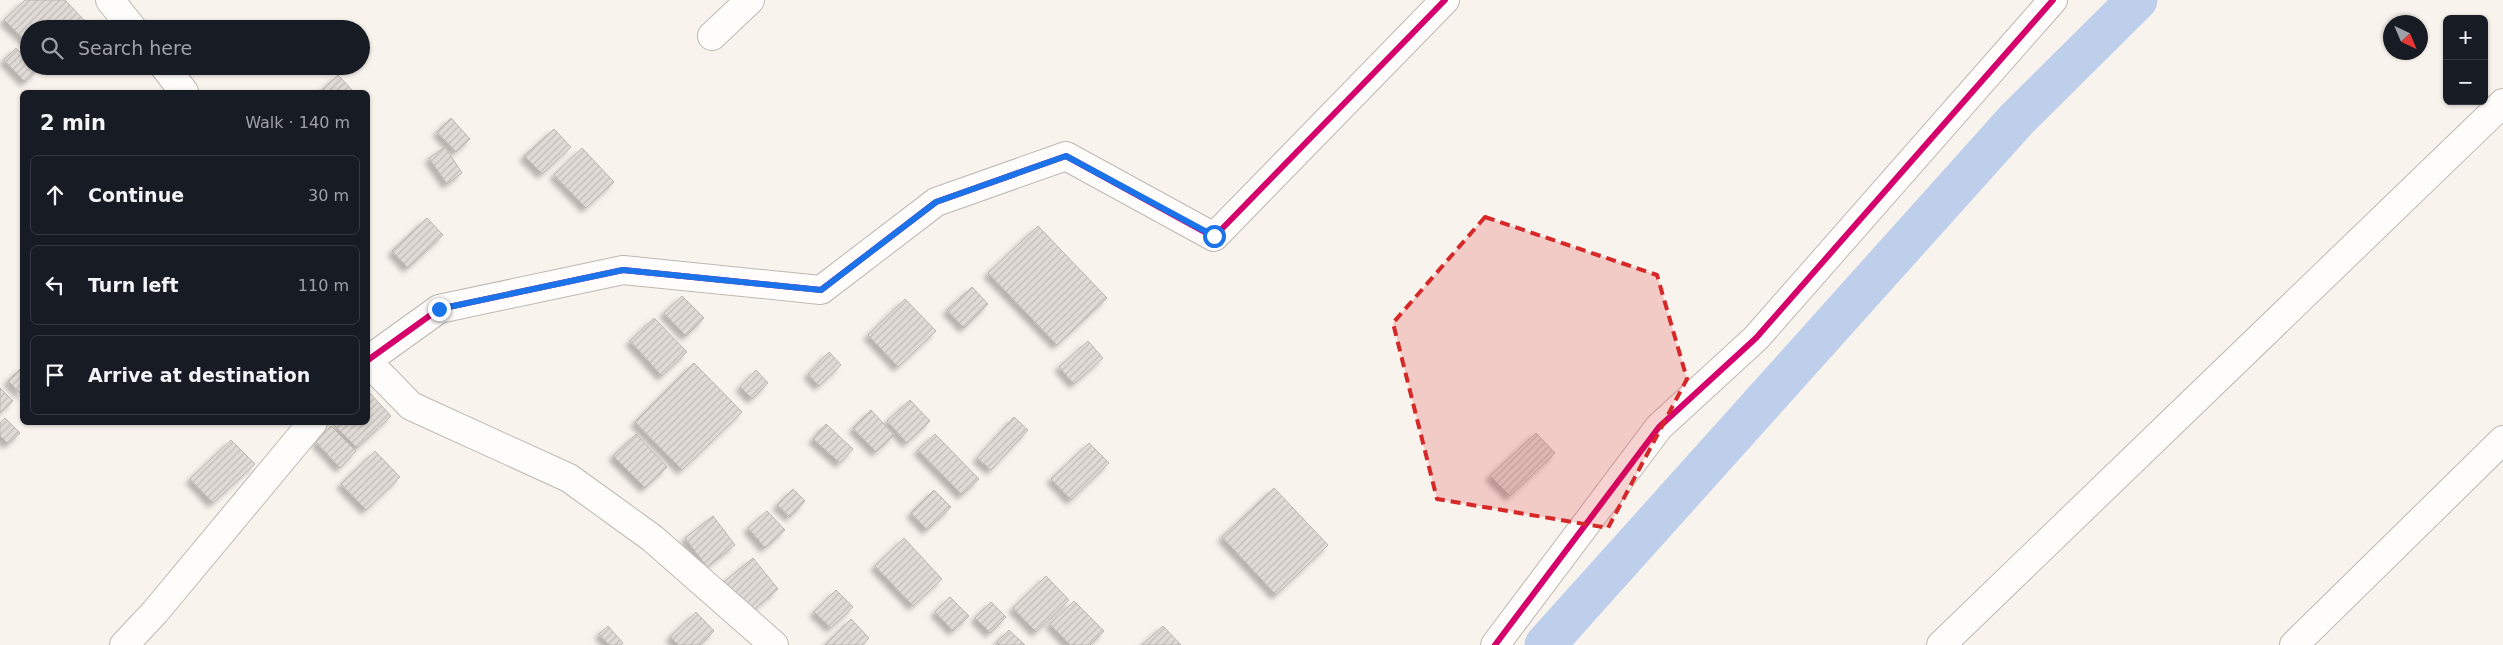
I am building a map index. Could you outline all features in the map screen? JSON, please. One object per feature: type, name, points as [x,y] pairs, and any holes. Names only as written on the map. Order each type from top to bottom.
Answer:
[{"type":"street","points":[[110,0],[126,20]]},
{"type":"street","points":[[712,36],[750,0]]},
{"type":"street","points":[[370,360],[439,309],[623,270],[821,290],[936,202],[1066,156],[1214,236],[1445,0]]},
{"type":"street","points":[[1495,645],[1659,427],[1756,338],[2053,0]]},
{"type":"street","points":[[171,75],[182,90]]},
{"type":"street","points":[[1941,645],[2503,104]]},
{"type":"street","points":[[370,363],[411,406],[569,478],[652,538],[774,645]]},
{"type":"street","points":[[124,645],[155,612],[311,425]]},
{"type":"street","points":[[2294,645],[2503,440]]},
{"type":"highlighted area","points":[[1485,217],[1657,275],[1687,379],[1608,528],[1437,499],[1393,323]]},
{"type":"building","points":[[25,0],[65,0],[84,20],[20,20],[20,35],[4,20]]},
{"type":"building","points":[[16,48],[20,52],[20,75],[33,75],[25,82],[4,60]]},
{"type":"building","points":[[338,75],[352,90],[322,90]]},
{"type":"building","points":[[451,118],[470,139],[456,152],[437,132]]},
{"type":"building","points":[[554,129],[571,147],[542,174],[524,156]]},
{"type":"building","points":[[445,147],[462,173],[447,184],[429,158]]},
{"type":"building","points":[[582,148],[614,182],[586,208],[554,175]]},
{"type":"building","points":[[427,218],[443,235],[408,268],[392,251]]},
{"type":"building","points":[[1038,226],[1107,298],[1057,345],[988,273]]},
{"type":"building","points":[[972,287],[988,304],[964,328],[947,310]]},
{"type":"building","points":[[682,296],[704,318],[686,336],[664,313]]},
{"type":"building","points":[[905,299],[936,331],[898,367],[868,335]]},
{"type":"building","points":[[654,318],[687,352],[662,376],[630,341]]},
{"type":"building","points":[[1088,341],[1103,358],[1074,384],[1059,367]]},
{"type":"building","points":[[829,352],[841,365],[819,386],[808,374]]},
{"type":"building","points":[[694,363],[742,412],[682,470],[635,422]]},
{"type":"building","points":[[20,369],[20,393],[8,381]]},
{"type":"building","points":[[756,370],[768,383],[752,399],[740,387]]},
{"type":"building","points":[[0,388],[13,401],[0,413]]},
{"type":"building","points":[[370,393],[391,416],[357,448],[334,425],[370,425]]},
{"type":"building","points":[[910,400],[930,421],[907,443],[887,421]]},
{"type":"building","points":[[871,410],[894,435],[876,452],[853,428]]},
{"type":"building","points":[[1014,417],[1028,430],[991,470],[977,458]]},
{"type":"building","points":[[5,418],[20,433],[8,444],[0,436],[0,423]]},
{"type":"building","points":[[826,424],[853,449],[840,463],[813,439]]},
{"type":"building","points":[[331,426],[356,451],[340,468],[316,442]]},
{"type":"building","points":[[1536,433],[1555,453],[1510,496],[1490,476]]},
{"type":"building","points":[[636,434],[667,467],[645,488],[613,456]]},
{"type":"building","points":[[935,434],[979,479],[962,495],[918,450]]},
{"type":"building","points":[[231,440],[255,464],[213,503],[190,479]]},
{"type":"building","points":[[1089,443],[1109,463],[1071,500],[1051,479]]},
{"type":"building","points":[[375,451],[400,477],[366,510],[341,484]]},
{"type":"building","points":[[1274,488],[1328,545],[1276,595],[1222,537]]},
{"type":"building","points":[[793,489],[805,501],[790,517],[777,505]]},
{"type":"building","points":[[934,490],[951,507],[927,530],[911,513]]},
{"type":"building","points":[[767,511],[785,530],[765,548],[748,528]]},
{"type":"building","points":[[713,516],[735,545],[707,567],[685,538]]},
{"type":"building","points":[[904,538],[942,579],[913,606],[875,566]]},
{"type":"building","points":[[753,558],[778,589],[750,613],[724,582]]},
{"type":"building","points":[[1046,576],[1069,600],[1036,632],[1013,608]]},
{"type":"building","points":[[836,590],[853,607],[831,628],[814,612]]},
{"type":"building","points":[[950,597],[969,616],[953,631],[935,612]]},
{"type":"building","points":[[1074,601],[1104,631],[1090,645],[1070,645],[1050,624]]},
{"type":"building","points":[[991,602],[1006,617],[990,633],[975,618]]},
{"type":"building","points":[[696,612],[714,631],[700,645],[678,645],[670,637]]},
{"type":"building","points":[[851,619],[869,638],[862,645],[825,645]]},
{"type":"building","points":[[608,626],[623,643],[621,645],[609,645],[599,634]]},
{"type":"building","points":[[1163,626],[1181,645],[1142,645]]},
{"type":"building","points":[[1009,630],[1025,645],[1000,645],[997,642]]},
{"type":"waterway","points":[[1545,645],[2017,119],[2137,0]]},
{"type":"cycle path","points":[[370,359],[439,309],[623,270],[821,290],[936,202],[1066,156],[1214,237],[1445,0]]},
{"type":"cycle path","points":[[1495,645],[1659,427],[1756,338],[2053,0]]},
{"type":"route","points":[[439,309],[623,270],[821,290],[936,202],[1066,156],[1214,236]]}]
